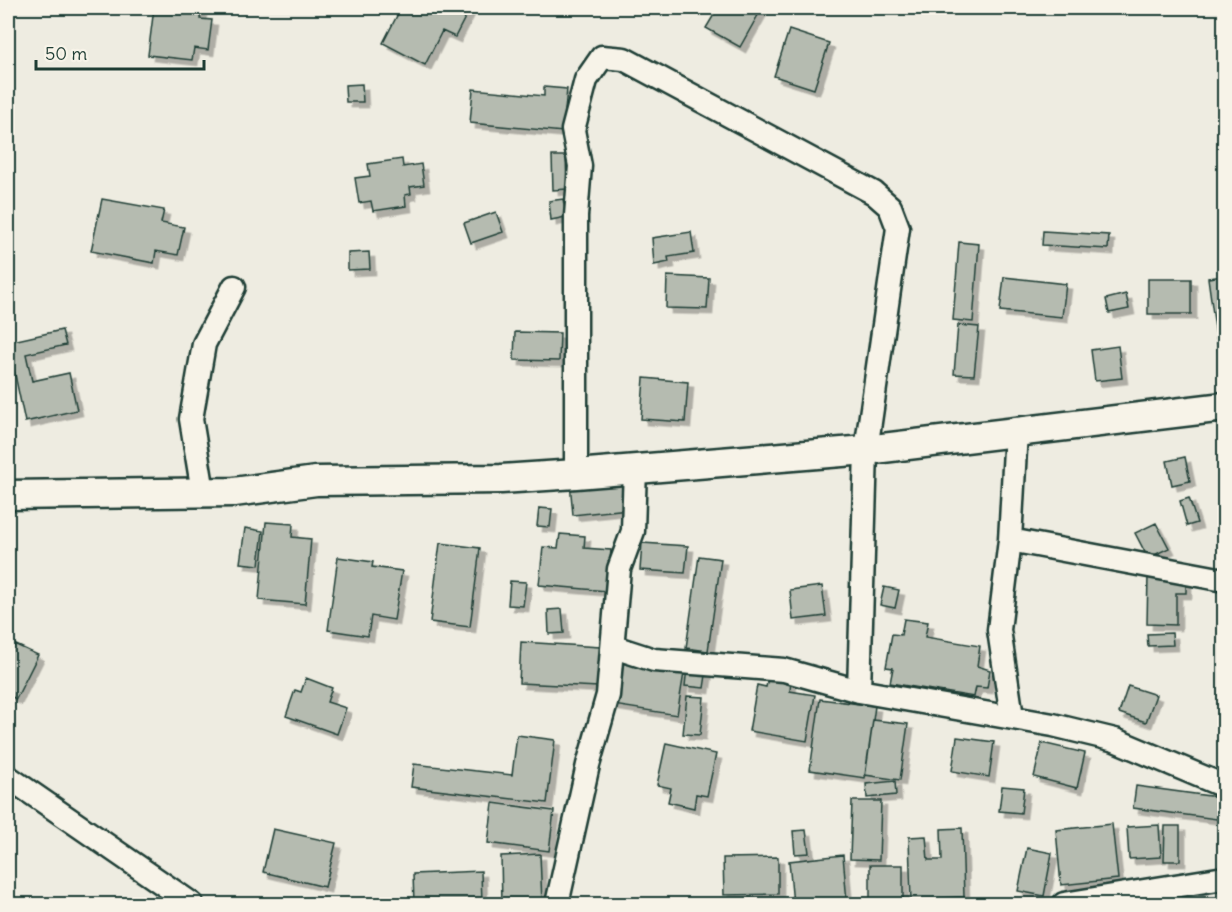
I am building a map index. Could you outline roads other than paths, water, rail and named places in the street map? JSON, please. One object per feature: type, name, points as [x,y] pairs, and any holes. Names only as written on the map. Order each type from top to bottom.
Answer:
[{"type":"street","points":[[576,474],[576,216],[579,166],[573,130],[586,80],[602,57],[624,59],[874,193],[890,207],[898,228],[866,450],[860,691]]},
{"type":"street","points":[[203,492],[191,419],[204,344],[234,286]]},
{"type":"street","points":[[8,495],[234,492],[316,481],[501,479],[576,474],[635,467],[866,450],[1224,407]]},
{"type":"street","points":[[1012,717],[999,630],[1010,540],[1017,431]]},
{"type":"street","points":[[557,904],[588,765],[603,720],[614,647],[619,569],[633,531],[635,467]]},
{"type":"street","points":[[1010,540],[1224,580]]},
{"type":"street","points":[[614,647],[654,660],[784,670],[860,691],[1012,717],[1116,740],[1224,786]]},
{"type":"street","points":[[8,777],[192,904]]},
{"type":"street","points":[[1064,904],[1224,878]]}]
